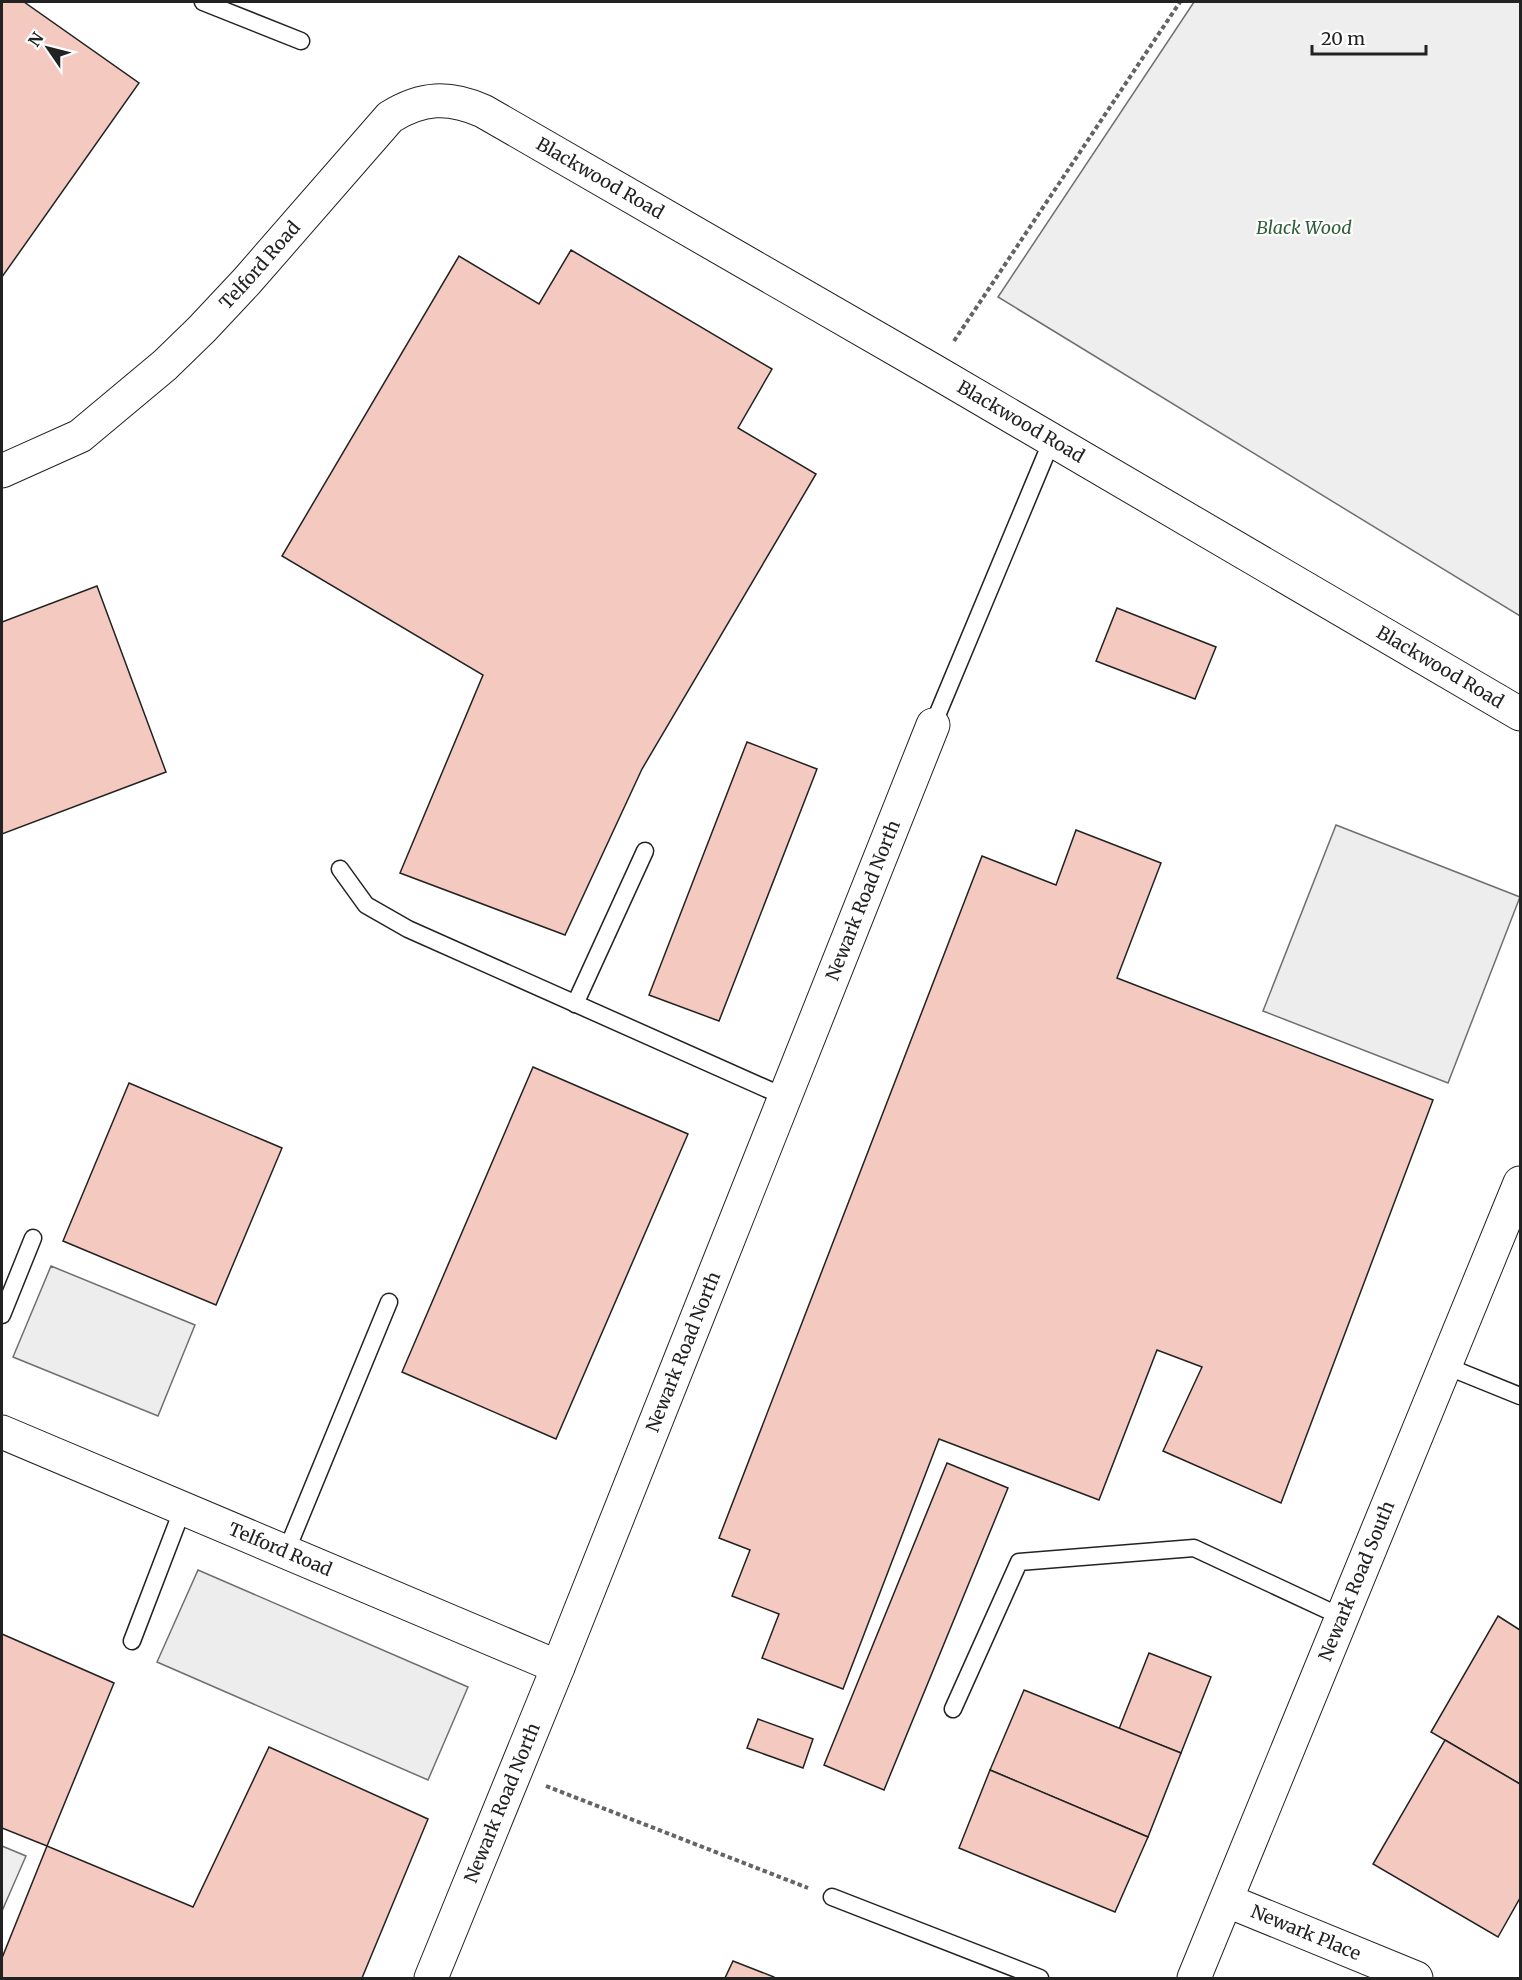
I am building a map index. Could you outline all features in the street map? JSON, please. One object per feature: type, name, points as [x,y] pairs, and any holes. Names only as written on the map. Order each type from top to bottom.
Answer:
[{"type":"street","name":"Telford Road","points":[[2,471],[80,436],[165,365],[248,281],[390,117],[418,104],[434,100],[452,100],[466,103],[483,111],[517,131]]},
{"type":"street","name":"Blackwood Road","points":[[517,131],[934,371],[1521,714]]},
{"type":"street","name":"Newark Road North","points":[[431,1978],[515,1774],[933,725]]},
{"type":"street","name":"Newark Road South","points":[[1194,1978],[1228,1901],[1521,1183]]},
{"type":"street","name":"Telford Road","points":[[2,1432],[558,1666]]},
{"type":"street","name":"Newark Place","points":[[1228,1901],[1416,1978]]},
{"type":"lane","points":[[203,2],[301,41]]},
{"type":"lane","points":[[933,725],[1052,441]]},
{"type":"lane","points":[[574,1004],[645,852]]},
{"type":"lane","points":[[340,869],[366,905],[408,929],[785,1097]]},
{"type":"lane","points":[[2,1315],[33,1238]]},
{"type":"lane","points":[[286,1552],[389,1302]]},
{"type":"lane","points":[[1446,1366],[1521,1396]]},
{"type":"lane","points":[[132,1641],[183,1508]]},
{"type":"lane","points":[[953,1709],[1019,1562],[1194,1548],[1342,1617]]},
{"type":"lane","points":[[832,1898],[1040,1978]]},
{"type":"path","points":[[934,371],[1180,2]]},
{"type":"path","points":[[515,1774],[832,1898]]},
{"type":"green space","name":"Black Wood","points":[[1194,2],[1520,2],[1520,616],[998,297]]},
{"type":"green space","points":[[2,1846],[26,1856],[2,1911]]},
{"type":"shaded area","points":[[1336,825],[1520,897],[1448,1083],[1263,1011]]},
{"type":"shaded area","points":[[51,1266],[195,1325],[158,1416],[13,1357]]},
{"type":"shaded area","points":[[198,1570],[468,1687],[428,1780],[157,1662]]},
{"type":"building","points":[[2,2],[24,2],[139,83],[2,277]]},
{"type":"building","points":[[571,250],[772,369],[738,428],[816,474],[642,769],[565,935],[400,873],[483,675],[282,556],[459,256],[539,304]]},
{"type":"building","points":[[97,586],[166,772],[2,834],[2,622]]},
{"type":"building","points":[[1117,608],[1216,647],[1195,699],[1096,661]]},
{"type":"building","points":[[747,742],[817,769],[719,1021],[649,995]]},
{"type":"building","points":[[1076,830],[1161,863],[1117,978],[1433,1100],[1281,1503],[1163,1451],[1202,1367],[1157,1350],[1099,1500],[939,1439],[843,1689],[762,1658],[779,1614],[732,1596],[750,1550],[719,1538],[982,856],[1056,885]]},
{"type":"building","points":[[533,1067],[688,1134],[556,1439],[402,1372]]},
{"type":"building","points":[[129,1083],[282,1148],[216,1305],[63,1241]]},
{"type":"building","points":[[947,1463],[1008,1488],[884,1790],[824,1765]]},
{"type":"building","points":[[1498,1616],[1520,1630],[1520,1784],[1431,1732]]},
{"type":"building","points":[[2,1634],[114,1683],[47,1846],[2,1828]]},
{"type":"building","points":[[1149,1653],[1211,1677],[1181,1753],[1119,1729]]},
{"type":"building","points":[[1024,1690],[1181,1753],[1148,1837],[990,1770]]},
{"type":"building","points":[[758,1719],[813,1739],[803,1768],[747,1748]]},
{"type":"building","points":[[1445,1740],[1520,1784],[1520,1898],[1498,1937],[1373,1864]]},
{"type":"building","points":[[269,1747],[428,1819],[362,1978],[2,1978],[2,1958],[47,1846],[193,1907]]},
{"type":"building","points":[[990,1770],[1148,1837],[1115,1912],[959,1848]]},
{"type":"building","points":[[733,1961],[774,1977],[774,1978],[725,1978]]}]
